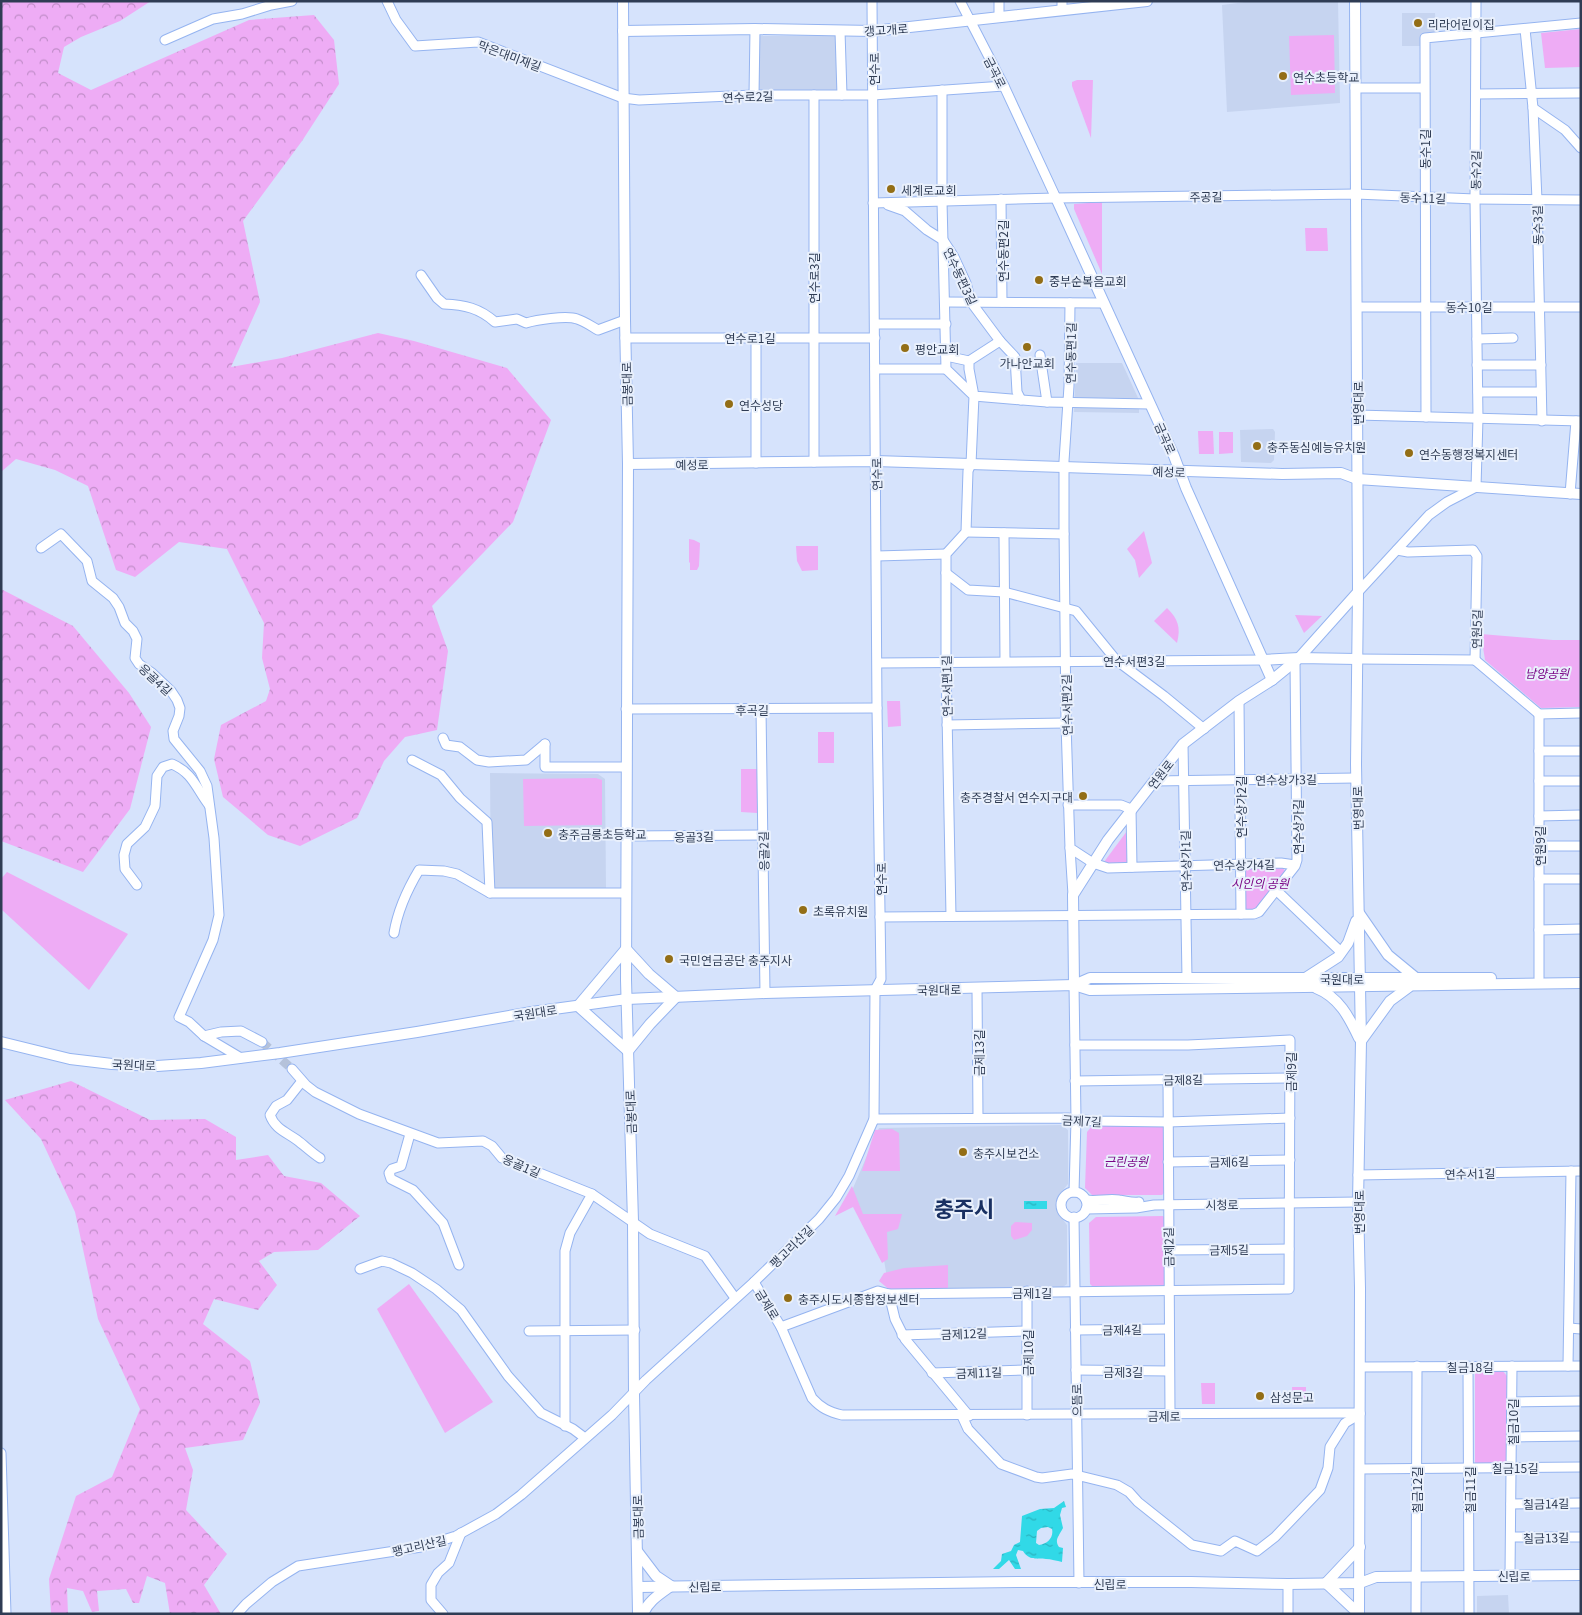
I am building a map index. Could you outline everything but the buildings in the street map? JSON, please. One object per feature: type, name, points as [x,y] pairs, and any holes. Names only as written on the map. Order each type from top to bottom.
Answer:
[{"type":"street","points":[[165,40],[213,19],[242,14],[292,1]]},
{"type":"street","name":"막은대미재길","points":[[387,1],[396,20],[415,46],[478,42],[623,98]]},
{"type":"street","name":"금봉대로","points":[[623,1],[625,338],[628,464],[626,949],[634,1221],[634,1394],[638,1614]]},
{"type":"street","name":"연수로","points":[[872,1],[873,95],[878,202],[875,324],[875,461],[881,979],[875,990]]},
{"type":"street","name":"금곡로","points":[[960,1],[1004,86],[1056,198],[1150,404],[1272,680]]},
{"type":"street","points":[[999,1],[999,17]]},
{"type":"street","name":"갱고개로","points":[[623,31],[755,29],[873,31],[970,21],[1062,5],[1147,1]]},
{"type":"street","name":"번영대로","points":[[1355,1],[1358,592],[1356,778],[1361,1041],[1358,1175],[1360,1367],[1359,1614]]},
{"type":"street","name":"동수2길","points":[[1476,1],[1475,199],[1478,365],[1476,487]]},
{"type":"street","name":"동수1길","points":[[1426,417],[1425,38],[1581,23]]},
{"type":"street","points":[[754,95],[755,29]]},
{"type":"street","name":"동수3길","points":[[1525,29],[1530,94],[1533,108],[1537,200],[1542,421]]},
{"type":"street","points":[[840,31],[842,95]]},
{"type":"street","name":"연수로2길","points":[[623,98],[639,100],[754,95],[873,95],[1004,86]]},
{"type":"street","points":[[1355,88],[1424,88]]},
{"type":"street","points":[[942,90],[942,201],[946,369]]},
{"type":"street","points":[[1476,94],[1581,93]]},
{"type":"street","name":"연수로3길","points":[[814,95],[814,462]]},
{"type":"street","points":[[1533,108],[1565,130],[1581,148]]},
{"type":"street","name":"주공길","points":[[1056,198],[1356,194]]},
{"type":"street","name":"동수11길","points":[[1356,194],[1475,199],[1581,200]]},
{"type":"street","points":[[878,202],[1056,198]]},
{"type":"street","name":"연수동편2길","points":[[1001,200],[1002,302]]},
{"type":"street","name":"연수동편3길","points":[[878,202],[905,211],[927,230],[943,240],[966,283],[971,302],[1000,341],[1015,357],[1017,392],[1021,400]]},
{"type":"street","points":[[421,275],[437,298],[444,304],[478,310],[495,322],[517,319],[526,323],[567,317],[576,318],[598,330],[625,320]]},
{"type":"street","points":[[945,302],[1103,303]]},
{"type":"street","name":"연수동편1길","points":[[1064,467],[1068,403],[1070,303]]},
{"type":"street","name":"동수10길","points":[[1357,306],[1581,307]]},
{"type":"street","points":[[875,324],[946,324]]},
{"type":"street","points":[[756,337],[756,463]]},
{"type":"street","name":"연수로1길","points":[[625,338],[875,338]]},
{"type":"street","points":[[1477,339],[1513,338]]},
{"type":"street","points":[[946,356],[969,362],[1000,341]]},
{"type":"street","points":[[1040,355],[1047,402]]},
{"type":"street","points":[[877,556],[946,554],[966,532],[968,471],[971,464],[974,396],[969,362]]},
{"type":"street","points":[[1478,365],[1541,365]]},
{"type":"street","points":[[875,369],[946,369],[974,396],[1068,403],[1150,404]]},
{"type":"street","points":[[1478,392],[1541,392]]},
{"type":"street","points":[[1357,415],[1578,421],[1576,494]]},
{"type":"street","name":"예성로","points":[[628,464],[875,461],[1341,474],[1357,479],[1576,494]]},
{"type":"street","name":"연수서편2길","points":[[1064,467],[1066,723],[1073,895]]},
{"type":"street","points":[[1358,592],[1439,506],[1476,487]]},
{"type":"street","points":[[966,532],[1064,534]]},
{"type":"street","points":[[1004,533],[1005,662]]},
{"type":"street","name":"응골4길","points":[[41,548],[61,534],[87,561],[92,581],[113,598],[119,607],[125,623],[133,630],[138,639],[135,658],[139,664],[152,673],[172,692],[177,700],[180,708],[174,730],[174,739],[200,771],[207,786],[214,838],[219,915],[212,940],[179,1017],[189,1022],[204,1036],[240,1058]]},
{"type":"street","name":"연원5길","points":[[1397,550],[1408,552],[1473,550],[1477,556],[1475,660],[1539,714]]},
{"type":"street","name":"연수서편1길","points":[[946,554],[946,663],[951,916]]},
{"type":"street","points":[[946,574],[968,590],[1004,592],[1065,606],[1076,611],[1116,660],[1204,729]]},
{"type":"street","name":"연원로","points":[[1074,985],[1073,895],[1131,809],[1183,744],[1297,660],[1358,592]]},
{"type":"street","name":"연수서편3길","points":[[878,663],[1065,660],[1263,660]]},
{"type":"street","points":[[1263,660],[1475,660]]},
{"type":"street","name":"연수상가길","points":[[1072,916],[1241,914],[1259,912],[1295,865],[1297,660]]},
{"type":"street","name":"연수상가2길","points":[[1239,701],[1241,914]]},
{"type":"street","name":"후곡길","points":[[626,709],[877,708]]},
{"type":"street","name":"응골2길","points":[[761,709],[765,993]]},
{"type":"street","points":[[1539,714],[1581,713]]},
{"type":"street","name":"연원9길","points":[[1539,714],[1539,978]]},
{"type":"street","points":[[947,725],[1066,723]]},
{"type":"street","points":[[443,738],[446,745],[460,747],[477,760],[489,762],[526,760],[544,744],[545,768],[626,767]]},
{"type":"street","name":"연수상가1길","points":[[1183,744],[1187,978]]},
{"type":"street","points":[[1539,751],[1581,751]]},
{"type":"street","points":[[412,760],[441,775],[460,798],[487,822],[490,894]]},
{"type":"street","name":"응골4길","points":[[137,885],[125,868],[124,855],[127,844],[145,827],[155,806],[157,776],[163,767],[172,764],[182,768],[190,775],[209,805]]},
{"type":"street","name":"연수상가3길","points":[[1155,781],[1356,778]]},
{"type":"street","points":[[1539,781],[1581,781]]},
{"type":"street","points":[[1068,805],[1121,805],[1131,809],[1132,867]]},
{"type":"street","points":[[1539,816],[1581,815]]},
{"type":"street","name":"응골3길","points":[[626,836],[763,835]]},
{"type":"street","points":[[1539,846],[1581,846]]},
{"type":"street","points":[[1070,848],[1093,863]]},
{"type":"street","name":"연수상가4길","points":[[1093,863],[1108,868],[1282,863],[1295,865]]},
{"type":"street","points":[[394,933],[398,913],[406,891],[419,870],[457,874],[490,894],[626,894]]},
{"type":"street","points":[[1539,879],[1581,879]]},
{"type":"street","points":[[1276,890],[1341,952]]},
{"type":"street","points":[[1307,978],[1328,965],[1348,943],[1358,912]]},
{"type":"street","points":[[1313,987],[1326,992],[1338,1002],[1347,1013],[1361,1041],[1390,1001],[1414,982],[1388,955],[1358,912]]},
{"type":"street","points":[[880,917],[1072,916]]},
{"type":"street","points":[[1539,930],[1581,929]]},
{"type":"street","points":[[626,949],[676,997],[628,1051],[578,1006],[626,949]]},
{"type":"street","name":"국원대로","points":[[1414,982],[1581,977]]},
{"type":"street","name":"국원대로","points":[[1074,985],[1090,978],[1307,978],[1360,982],[1581,983]]},
{"type":"street","name":"국원대로","points":[[1,1042],[70,1059],[112,1064],[157,1066],[240,1058],[627,999],[765,993],[1074,985],[1090,990],[1313,987],[1360,982]]},
{"type":"street","points":[[1074,985],[1076,1119],[1074,1192]]},
{"type":"street","name":"금제13길","points":[[978,988],[978,1118]]},
{"type":"street","name":"팽고리산길","points":[[237,1614],[272,1582],[298,1566],[421,1547],[461,1533],[496,1514],[521,1495],[634,1394],[646,1380],[754,1282],[819,1219],[836,1198],[857,1160],[874,1119],[875,990]]},
{"type":"street","points":[[204,1036],[241,1030],[262,1042]]},
{"type":"street","name":"금제9길","points":[[1075,1045],[1188,1044],[1290,1040],[1289,1289]]},
{"type":"street","name":"응골1길","points":[[292,1069],[315,1092],[359,1114],[438,1143],[483,1141],[492,1146],[502,1158],[592,1194],[634,1221],[650,1234],[705,1256],[735,1298]]},
{"type":"street","name":"금제8길","points":[[1075,1081],[1290,1078]]},
{"type":"street","name":"금제2길","points":[[1168,1079],[1170,1414]]},
{"type":"street","points":[[302,1080],[287,1100],[276,1106],[270,1115],[279,1130],[295,1139],[320,1158]]},
{"type":"street","name":"금제7길","points":[[874,1119],[978,1118],[1168,1122],[1290,1118]]},
{"type":"street","points":[[410,1134],[401,1166],[392,1169],[389,1174],[391,1179],[414,1190],[443,1223],[459,1265]]},
{"type":"street","name":"금제6길","points":[[1168,1162],[1290,1160]]},
{"type":"street","points":[[1568,1366],[1576,1208],[1576,1171]]},
{"type":"street","name":"연수서1길","points":[[1358,1175],[1576,1171]]},
{"type":"street","points":[[1074,1192],[1082,1195],[1086,1204],[1080,1216],[1074,1217],[1064,1213],[1061,1206],[1066,1194],[1074,1192]]},
{"type":"street","points":[[565,1426],[565,1251],[570,1233],[592,1194]]},
{"type":"street","name":"시청로","points":[[1086,1204],[1119,1200],[1154,1205],[1358,1202]]},
{"type":"street","name":"으뜸로","points":[[1074,1217],[1078,1583]]},
{"type":"street","name":"금제5길","points":[[1168,1250],[1289,1248]]},
{"type":"street","points":[[360,1269],[382,1261],[391,1263],[412,1273],[436,1289],[461,1310],[508,1376],[541,1413],[585,1438]]},
{"type":"street","name":"금제로","points":[[754,1282],[781,1327],[812,1398],[830,1412],[842,1415],[1360,1414]]},
{"type":"street","name":"금제1길","points":[[781,1327],[878,1291],[889,1294],[1289,1289]]},
{"type":"street","name":"금제10길","points":[[1027,1291],[1027,1415]]},
{"type":"street","points":[[889,1294],[895,1319],[902,1335],[965,1416],[968,1429],[1001,1464],[1042,1478],[1077,1475],[1117,1485],[1129,1492],[1138,1502],[1192,1545],[1221,1551],[1235,1541],[1257,1551],[1275,1537],[1320,1490],[1328,1468],[1330,1447],[1345,1423],[1360,1414]]},
{"type":"street","points":[[1569,1328],[1581,1329]]},
{"type":"street","name":"금제4길","points":[[1075,1330],[1169,1329]]},
{"type":"street","points":[[529,1331],[635,1330]]},
{"type":"street","name":"금제12길","points":[[902,1335],[1026,1331]]},
{"type":"street","name":"칠금12길","points":[[1416,1614],[1417,1366]]},
{"type":"street","name":"칠금11길","points":[[1468,1366],[1469,1614]]},
{"type":"street","name":"칠금10길","points":[[1510,1575],[1512,1366]]},
{"type":"street","name":"칠금18길","points":[[1360,1367],[1581,1366]]},
{"type":"street","name":"금제11길","points":[[932,1373],[1026,1370]]},
{"type":"street","name":"금제3길","points":[[1076,1370],[1169,1370]]},
{"type":"street","points":[[1512,1402],[1581,1401]]},
{"type":"street","points":[[1512,1436],[1581,1436]]},
{"type":"street","points":[[1,1453],[6,1614]]},
{"type":"street","name":"칠금15길","points":[[1360,1469],[1581,1467]]},
{"type":"street","name":"칠금14길","points":[[1511,1504],[1581,1503]]},
{"type":"street","points":[[443,1614],[431,1600],[430,1585],[438,1573],[449,1563],[461,1533]]},
{"type":"street","name":"칠금13길","points":[[1511,1537],[1581,1537]]},
{"type":"street","points":[[1359,1614],[1326,1583],[1360,1547]]},
{"type":"street","points":[[637,1551],[656,1576],[671,1586],[646,1606],[643,1614]]},
{"type":"street","name":"신립로","points":[[638,1587],[1191,1582],[1288,1584],[1360,1583],[1376,1577],[1581,1575]]},
{"type":"street","points":[[1288,1584],[1288,1614]]},
{"type":"shaded area","name":"연수초등학교","points":[[1253,1],[1338,1],[1340,103],[1227,112],[1222,5]]},
{"type":"shaded area","name":"리라어린이집","points":[[1402,13],[1435,13],[1436,34],[1421,35],[1421,46],[1402,46]]},
{"type":"shaded area","points":[[759,36],[841,36],[842,95],[758,95]]},
{"type":"shaded area","points":[[1076,363],[1122,363],[1139,400],[1139,413],[1074,412]]},
{"type":"shaded area","name":"충주동심예능유치원","points":[[1273,429],[1275,432],[1274,460],[1271,463],[1241,462],[1240,430]]},
{"type":"shaded area","name":"충주금릉초등학교","points":[[490,773],[598,774],[605,779],[606,888],[491,888]]},
{"type":"shaded area","points":[[1061,1125],[1068,1130],[1068,1184],[1058,1196],[1058,1213],[1067,1225],[1067,1284],[1060,1289],[889,1290],[884,1260],[850,1195],[879,1128]]},
{"type":"shaded area","points":[[1508,1595],[1509,1614],[1477,1614],[1477,1596]]},
{"type":"green space","points":[[1,1],[151,1],[120,21],[81,37],[64,47],[58,73],[91,90],[249,20],[314,15],[334,40],[339,84],[302,141],[243,221],[260,302],[231,367],[282,358],[378,333],[414,341],[507,368],[551,420],[513,522],[432,606],[448,651],[437,730],[405,737],[384,761],[357,818],[300,846],[268,835],[223,797],[214,759],[221,725],[266,701],[270,689],[262,658],[264,623],[227,549],[179,542],[135,577],[116,570],[88,486],[55,470],[16,459],[1,472]]},
{"type":"green space","points":[[1581,29],[1581,67],[1545,68],[1541,33]]},
{"type":"green space","points":[[1334,35],[1335,93],[1291,95],[1289,36]]},
{"type":"green space","points":[[1077,80],[1093,80],[1091,138],[1072,86],[1072,82]]},
{"type":"green space","points":[[1102,202],[1102,274],[1074,209],[1074,204]]},
{"type":"green space","points":[[1305,228],[1327,228],[1328,251],[1306,251]]},
{"type":"green space","points":[[1198,431],[1213,431],[1214,454],[1199,454]]},
{"type":"green space","points":[[1219,432],[1233,432],[1233,453],[1219,454]]},
{"type":"green space","points":[[1144,531],[1152,563],[1139,578],[1135,560],[1127,549]]},
{"type":"green space","points":[[689,539],[700,543],[699,566],[697,570],[690,570]]},
{"type":"green space","points":[[796,546],[818,546],[818,570],[802,571],[797,561]]},
{"type":"green space","points":[[1,589],[73,626],[129,693],[151,727],[130,809],[83,872],[1,841]]},
{"type":"green space","points":[[1167,608],[1178,624],[1177,643],[1154,621]]},
{"type":"green space","points":[[1295,615],[1322,616],[1304,633]]},
{"type":"green space","name":"남양공원","points":[[1481,634],[1553,640],[1581,640],[1581,707],[1541,708],[1485,660]]},
{"type":"green space","points":[[887,701],[900,701],[901,726],[888,727]]},
{"type":"green space","points":[[818,732],[834,732],[834,763],[818,763]]},
{"type":"green space","points":[[741,769],[757,769],[757,813],[741,812]]},
{"type":"green space","points":[[596,778],[602,780],[602,825],[524,826],[523,779]]},
{"type":"green space","points":[[1127,831],[1129,861],[1126,864],[1104,864],[1104,862]]},
{"type":"green space","name":"시인의 공원","points":[[1243,866],[1282,866],[1286,873],[1257,911],[1244,911]]},
{"type":"green space","points":[[7,872],[128,934],[89,990],[1,909],[1,879]]},
{"type":"green space","points":[[71,1081],[150,1120],[205,1119],[236,1137],[236,1160],[268,1155],[284,1176],[321,1183],[360,1216],[318,1250],[274,1252],[259,1261],[277,1285],[258,1310],[214,1299],[203,1324],[250,1361],[260,1403],[243,1440],[185,1448],[193,1470],[186,1510],[227,1554],[204,1585],[221,1614],[170,1614],[165,1583],[147,1576],[139,1603],[133,1603],[126,1589],[97,1591],[99,1611],[92,1612],[83,1591],[67,1588],[68,1614],[51,1614],[49,1579],[76,1496],[112,1477],[140,1409],[98,1319],[75,1212],[41,1139],[5,1100]]},
{"type":"green space","name":"근린공원","points":[[1164,1125],[1166,1128],[1166,1191],[1162,1195],[1092,1195],[1085,1188],[1087,1132],[1092,1126]]},
{"type":"green space","points":[[892,1129],[899,1133],[900,1171],[862,1171],[875,1130]]},
{"type":"green space","points":[[852,1186],[863,1214],[902,1214],[898,1229],[887,1232],[888,1259],[882,1263],[853,1207],[835,1216]]},
{"type":"green space","points":[[1163,1216],[1166,1219],[1166,1282],[1163,1286],[1093,1287],[1090,1284],[1089,1223],[1096,1217]]},
{"type":"green space","points":[[1015,1222],[1032,1223],[1032,1230],[1027,1236],[1014,1240],[1011,1236],[1011,1226]]},
{"type":"green space","points":[[948,1265],[948,1290],[891,1291],[879,1281],[884,1273],[904,1268]]},
{"type":"green space","points":[[409,1284],[493,1402],[445,1433],[377,1309]]},
{"type":"green space","points":[[1475,1370],[1502,1370],[1507,1376],[1507,1463],[1475,1463]]},
{"type":"green space","points":[[1201,1383],[1215,1383],[1215,1404],[1202,1404]]},
{"type":"green space","points":[[1292,1387],[1306,1387],[1306,1401],[1293,1401]]},
{"type":"water","points":[[1024,1201],[1047,1201],[1047,1209],[1024,1209]]},
{"type":"water","points":[[1064,1501],[1066,1507],[1062,1508],[1060,1515],[1063,1528],[1057,1540],[1059,1547],[1063,1548],[1062,1562],[1031,1558],[1023,1551],[1018,1550],[1016,1555],[1021,1569],[1015,1569],[1009,1560],[999,1569],[993,1569],[1001,1561],[1002,1554],[1011,1551],[1014,1545],[1020,1542],[1022,1516],[1040,1509],[1054,1508]],"holes":[[[1048,1527],[1052,1529],[1051,1538],[1047,1542],[1039,1545],[1036,1543],[1037,1531]]]},
{"type":"tunnel","points":[[262,1042],[292,1069]]},
{"type":"place","name":"리라어린이집","points":[[1418,23]]},
{"type":"place","name":"연수초등학교","points":[[1283,76]]},
{"type":"place","name":"세계로교회","points":[[891,189]]},
{"type":"place","name":"중부순복음교회","points":[[1039,280]]},
{"type":"place","name":"가나안교회","points":[[1027,347]]},
{"type":"place","name":"평안교회","points":[[905,348]]},
{"type":"place","name":"연수성당","points":[[729,404]]},
{"type":"place","name":"충주동심예능유치원","points":[[1257,446]]},
{"type":"place","name":"연수동행정복지센터","points":[[1409,453]]},
{"type":"place","name":"충주경찰서 연수지구대","points":[[1083,796]]},
{"type":"place","name":"충주금릉초등학교","points":[[548,833]]},
{"type":"place","name":"초록유치원","points":[[803,910]]},
{"type":"place","name":"국민연금공단 충주지사","points":[[669,959]]},
{"type":"place","name":"충주시보건소","points":[[963,1152]]},
{"type":"place","name":"충주시도시종합정보센터","points":[[788,1298]]},
{"type":"place","name":"삼성문고","points":[[1260,1396]]},
{"type":"district","name":"충주시","points":[[964,1207]]}]
